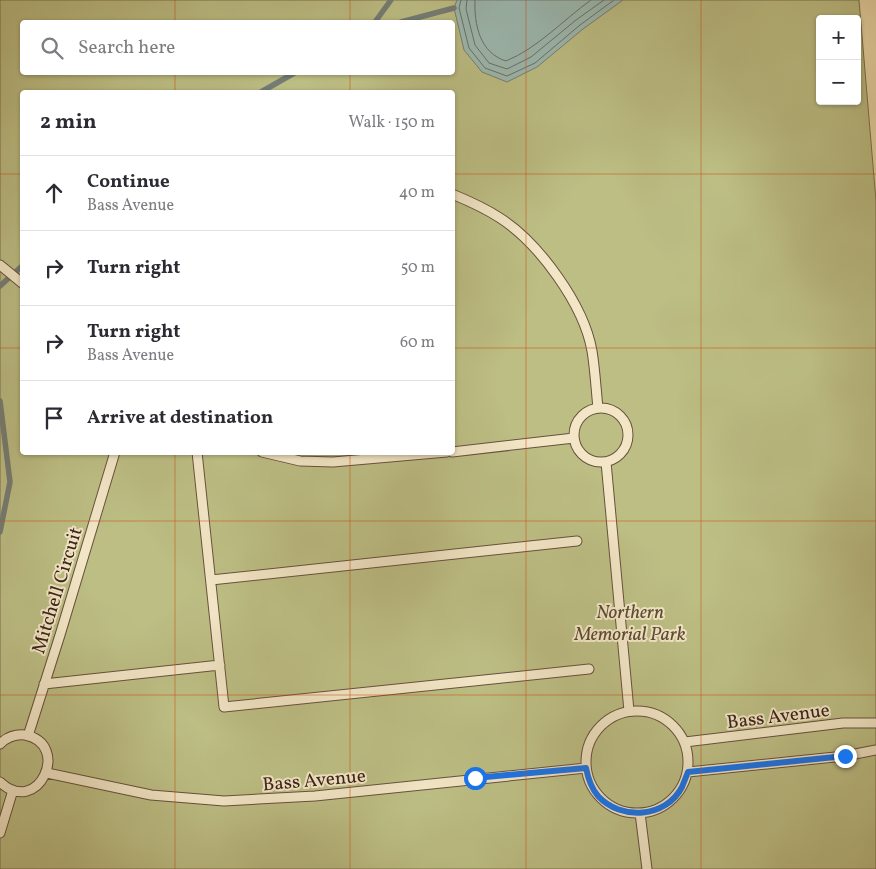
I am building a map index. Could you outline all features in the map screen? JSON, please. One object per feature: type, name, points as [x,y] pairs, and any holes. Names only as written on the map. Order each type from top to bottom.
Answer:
[{"type":"lane","points":[[455,195],[482,206],[502,219],[535,247],[560,280],[582,320],[592,350],[598,408]]},
{"type":"lane","points":[[0,265],[20,281]]},
{"type":"lane","points":[[598,408],[607,408],[623,418],[629,436],[627,445],[622,453],[606,462],[589,459],[582,454],[574,438],[575,430],[583,415],[598,408]]},
{"type":"lane","points":[[455,452],[574,438]]},
{"type":"lane","name":"Mitchell Circuit","points":[[28,736],[114,455]]},
{"type":"lane","points":[[197,455],[224,707],[589,669]]},
{"type":"lane","points":[[275,455],[300,461],[333,462],[413,455]]},
{"type":"lane","points":[[606,462],[629,711]]},
{"type":"lane","points":[[211,580],[576,541]]},
{"type":"lane","points":[[44,684],[220,665]]},
{"type":"lane","points":[[629,711],[646,711],[662,716],[676,727],[685,742],[688,772],[682,788],[671,801],[657,810],[640,813],[625,812],[610,806],[598,796],[590,783],[586,768],[586,752],[592,737],[601,724],[614,715],[629,711]]},
{"type":"lane","name":"Bass Avenue","points":[[685,742],[844,723],[876,723]]},
{"type":"lane","points":[[0,744],[11,736],[28,736],[43,746],[47,754],[48,763],[47,772],[43,780],[29,790],[13,790],[0,782]]},
{"type":"lane","points":[[688,772],[845,756],[876,750]]},
{"type":"lane","name":"Bass Avenue","points":[[47,772],[151,795],[224,801],[316,796],[586,768]]},
{"type":"lane","points":[[0,833],[13,790]]},
{"type":"lane","points":[[640,813],[647,869]]},
{"type":"green space","name":"Northern Memorial Park","points":[[0,0],[859,0],[860,15],[816,15],[816,105],[861,105],[861,24],[876,201],[876,869],[0,869]]},
{"type":"water","points":[[457,0],[623,0],[583,29],[537,67],[507,82],[482,72],[464,50],[454,8]]},
{"type":"waterway","points":[[376,20],[391,0]]},
{"type":"waterway","points":[[409,20],[454,8]]},
{"type":"waterway","points":[[264,90],[291,75]]},
{"type":"waterway","points":[[0,286],[20,268]]},
{"type":"waterway","points":[[0,401],[10,482],[0,532]]},
{"type":"route","points":[[475,778],[586,768],[590,783],[598,796],[610,806],[625,812],[640,813],[657,810],[671,801],[682,788],[688,772],[845,756]]}]
